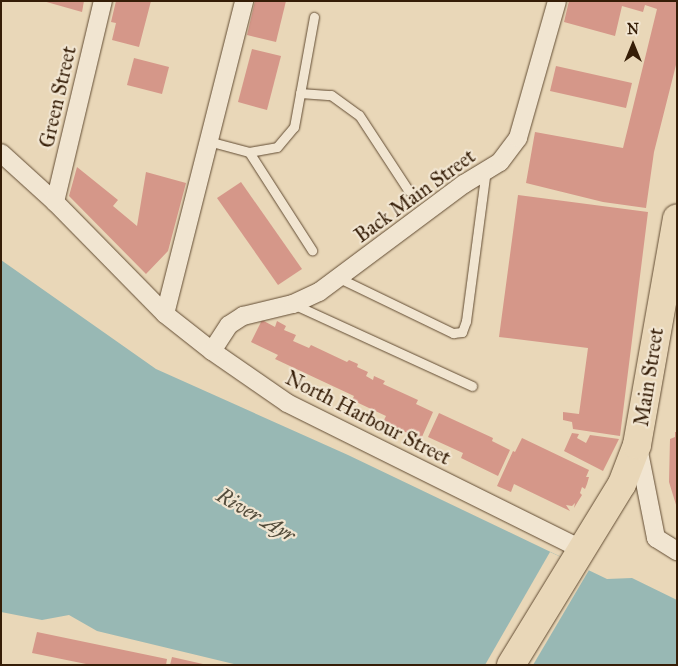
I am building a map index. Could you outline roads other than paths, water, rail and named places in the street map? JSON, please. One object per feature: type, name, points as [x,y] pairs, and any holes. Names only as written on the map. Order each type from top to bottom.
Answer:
[{"type":"main road","name":"Main Street","points":[[511,665],[622,484],[637,445],[677,219]]},
{"type":"street","name":"Green Street","points":[[54,202],[103,1]]},
{"type":"street","points":[[165,314],[244,1]]},
{"type":"street","name":"Back Main Street","points":[[212,351],[229,325],[243,316],[293,304],[319,292],[486,169],[500,162],[518,138],[557,1]]},
{"type":"street","name":"North Harbour Street","points":[[1,153],[54,202],[165,314],[212,351],[287,403],[578,553]]},
{"type":"street","points":[[637,445],[656,538],[677,550]]},
{"type":"lane","points":[[208,141],[250,152],[277,146],[294,128],[314,17]]},
{"type":"lane","points":[[300,93],[332,95],[359,115],[408,190]]},
{"type":"lane","points":[[250,152],[312,250]]},
{"type":"lane","points":[[339,278],[453,333],[462,332],[466,321],[486,169]]},
{"type":"lane","points":[[293,304],[472,386]]},
{"type":"water","name":"River Ayr","points":[[1,260],[156,369],[348,455],[607,579],[632,578],[677,600],[677,665],[238,665],[97,631],[69,615],[42,620],[1,612]]}]
